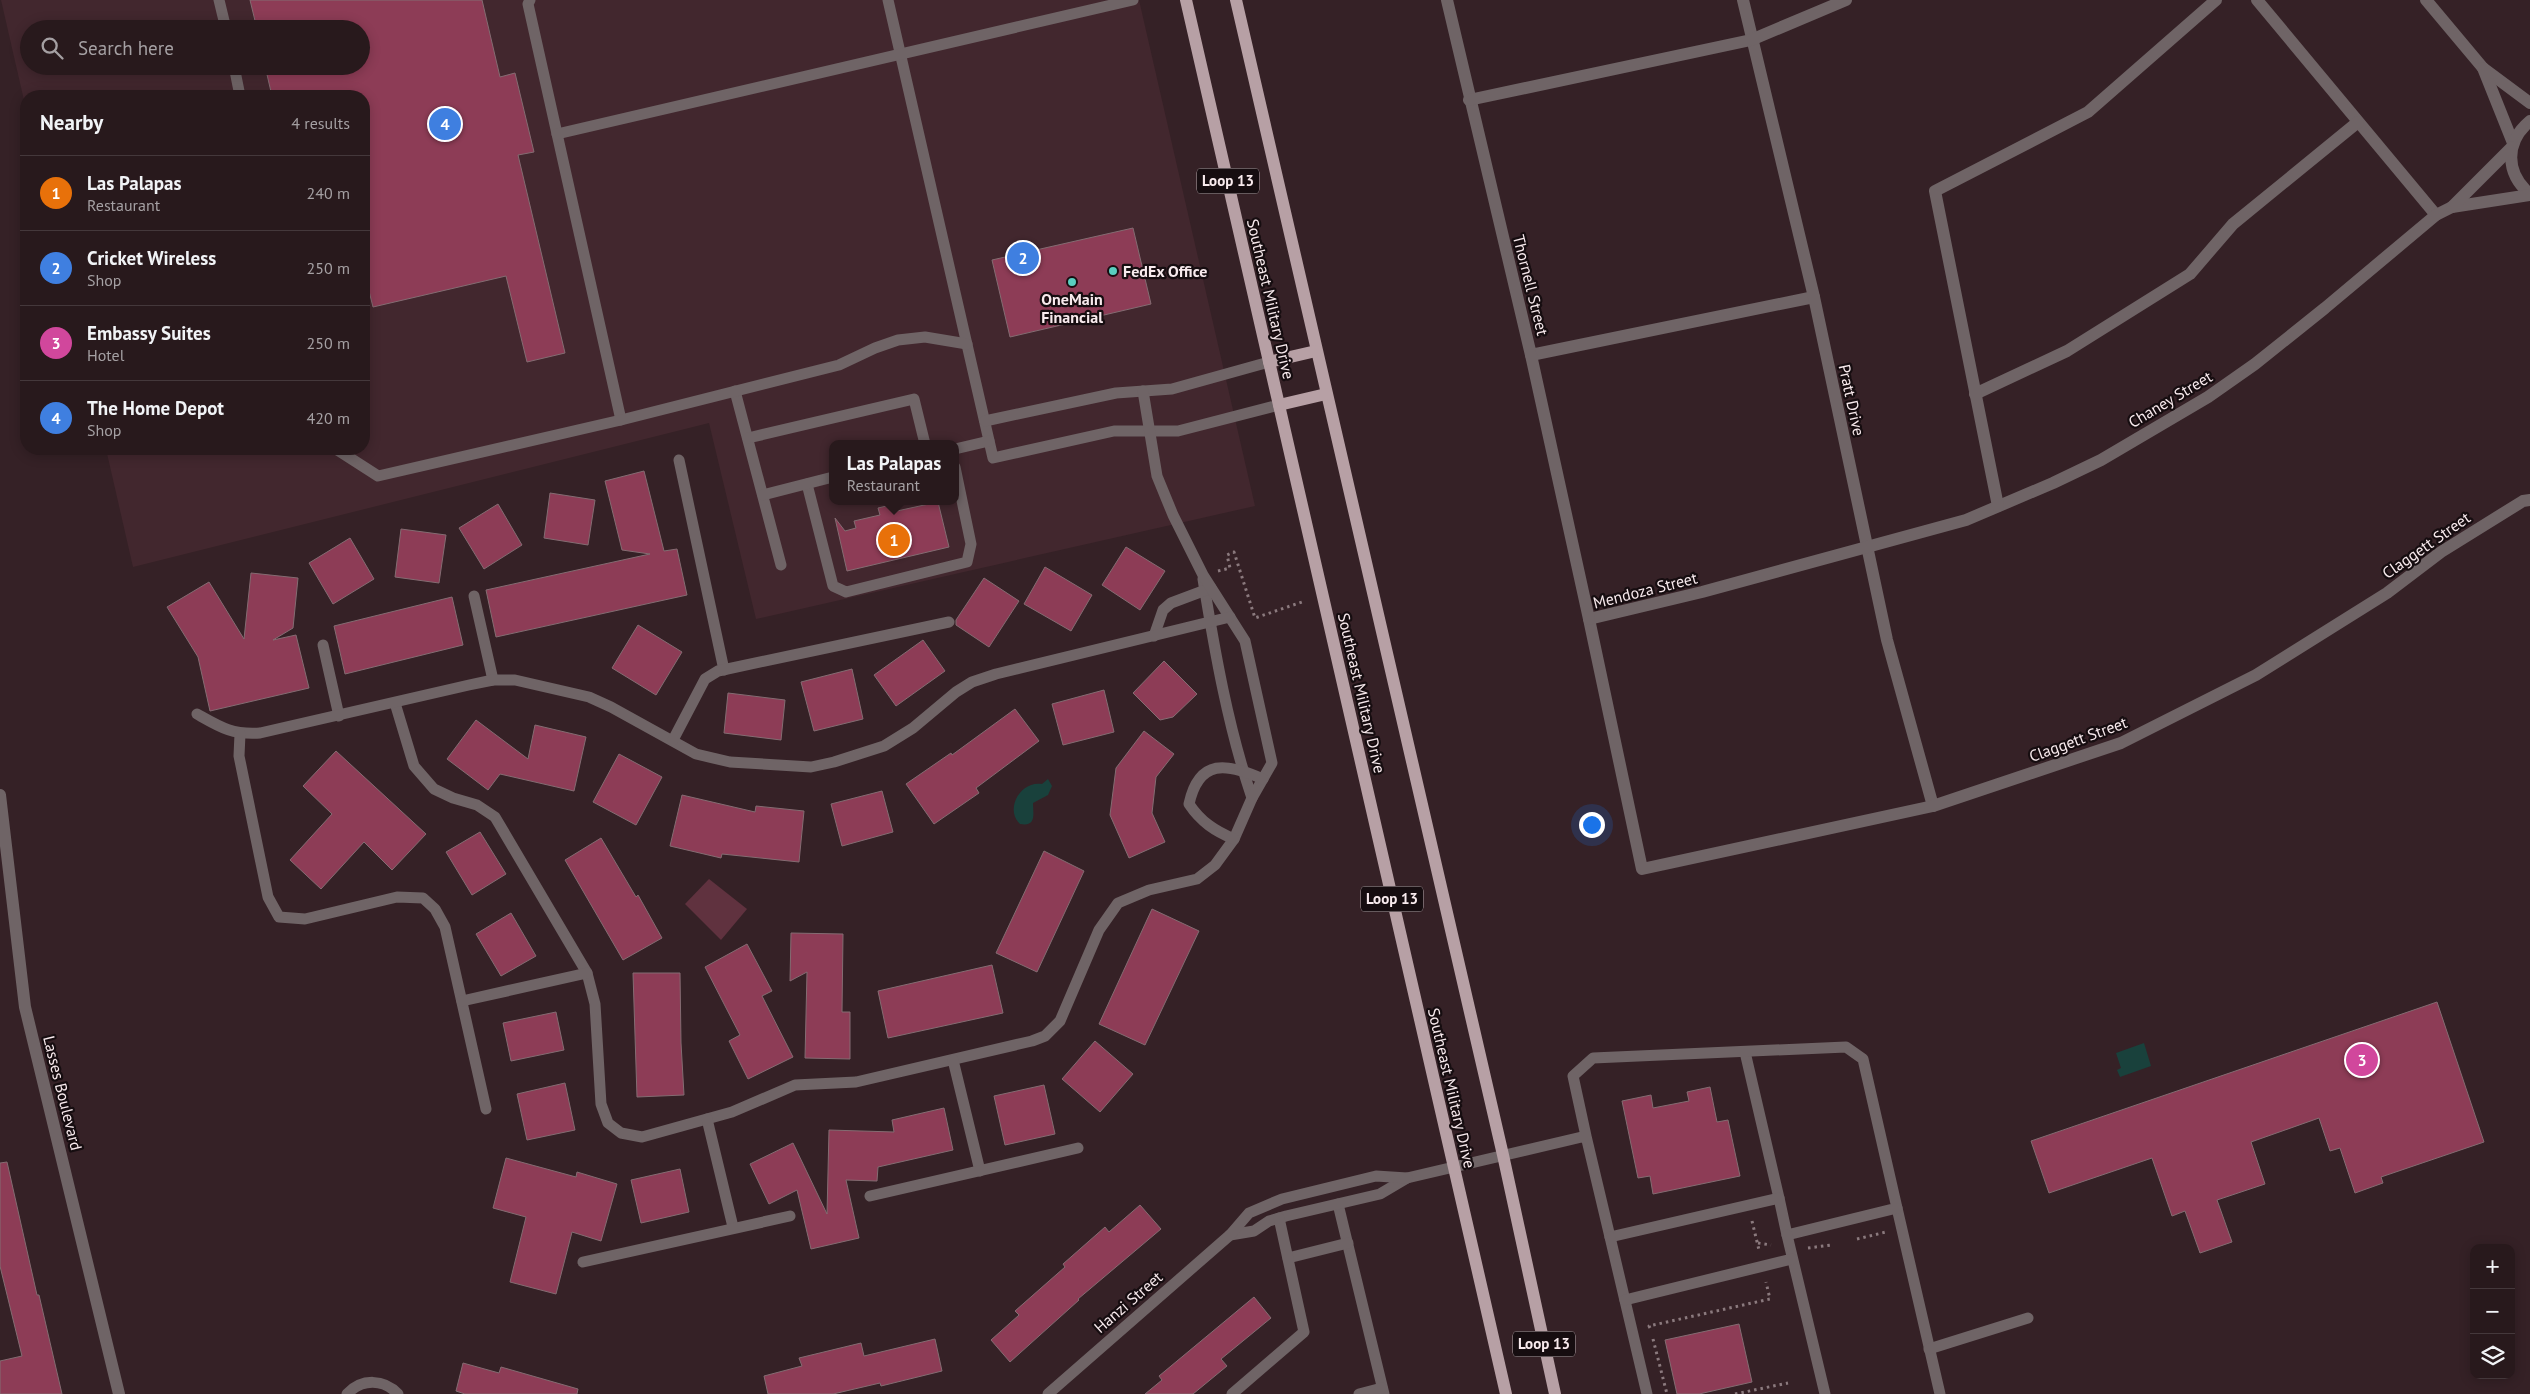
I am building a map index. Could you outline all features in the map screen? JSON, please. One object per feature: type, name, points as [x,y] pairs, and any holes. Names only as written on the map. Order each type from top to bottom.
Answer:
[{"type":"main road","name":"Southeast Military Drive","points":[[1186,0],[1506,1394]]},
{"type":"main road","name":"Southeast Military Drive","points":[[1236,0],[1502,1155],[1554,1394]]},
{"type":"main road","points":[[1269,362],[1316,350]]},
{"type":"main road","points":[[1279,405],[1326,394]]},
{"type":"street","name":"Thornell Street","points":[[1447,0],[1469,100],[1531,355],[1814,297]]},
{"type":"street","name":"Pratt Drive","points":[[1743,0],[1751,40],[1814,297],[1887,640],[1933,806]]},
{"type":"street","points":[[1469,100],[1751,40],[1846,0]]},
{"type":"street","points":[[1998,506],[1935,191],[2088,112],[2216,0]]},
{"type":"street","points":[[2257,0],[2436,215]]},
{"type":"street","points":[[2426,0],[2483,68],[2530,103]]},
{"type":"street","points":[[2483,68],[2512,145],[2510,157],[2513,172],[2520,185],[2530,194]]},
{"type":"street","name":"Chaney Street","points":[[2452,207],[2512,145],[2520,130],[2530,121]]},
{"type":"street","points":[[1975,394],[2067,351],[2190,274],[2233,224],[2358,122]]},
{"type":"street","name":"Chaney Street","points":[[1866,548],[1966,520],[2101,460],[2208,397],[2255,364],[2436,215],[2452,207],[2530,194]]},
{"type":"street","points":[[1531,355],[1589,619]]},
{"type":"street","name":"Claggett Street","points":[[1642,869],[1933,806],[2121,744],[2256,675],[2386,593],[2442,552],[2523,501],[2530,500]]},
{"type":"street","name":"Mendoza Street","points":[[1642,869],[1589,619],[1702,592],[1866,548]]},
{"type":"street","name":"Lasses Boulevard","points":[[0,795],[25,1007],[119,1394]]},
{"type":"lane","points":[[219,0],[224,20]]},
{"type":"lane","points":[[530,0],[528,4],[621,420]]},
{"type":"lane","points":[[888,0],[994,458],[1114,431],[1178,431],[1279,405]]},
{"type":"lane","points":[[557,134],[1133,0]]},
{"type":"lane","points":[[236,75],[239,90]]},
{"type":"lane","points":[[345,455],[378,476],[621,420],[839,365],[875,348],[898,340],[925,337],[967,344]]},
{"type":"lane","points":[[985,421],[1116,393],[1172,389],[1269,362]]},
{"type":"lane","points":[[736,391],[781,565]]},
{"type":"lane","points":[[395,703],[414,766],[434,788],[453,798],[477,805],[495,817],[588,973],[595,1004],[601,1104],[608,1123],[621,1133],[642,1137],[732,1112],[795,1085],[856,1082],[1032,1041],[1045,1036],[1060,1021],[1099,930],[1118,903],[1149,890],[1197,879],[1215,865],[1234,840],[1252,798],[1272,763],[1245,640],[1208,588],[1173,515],[1157,476],[1143,391]]},
{"type":"lane","points":[[748,438],[914,399],[924,440]]},
{"type":"lane","points":[[959,448],[990,440]]},
{"type":"lane","points":[[679,460],[724,670]]},
{"type":"lane","points":[[763,495],[829,478]]},
{"type":"lane","points":[[806,484],[833,586],[846,592],[967,562],[971,544],[959,486]]},
{"type":"lane","points":[[1208,588],[1210,624],[1243,770],[1252,798]]},
{"type":"lane","points":[[1154,636],[1163,610],[1167,606],[1208,588]]},
{"type":"lane","points":[[474,596],[492,680]]},
{"type":"lane","points":[[197,714],[224,729],[240,734],[260,733],[492,680],[515,680],[589,697],[673,740],[696,754],[730,762],[811,766],[834,762],[884,746],[912,728],[956,692],[972,682],[996,674],[1210,624],[1230,617]]},
{"type":"lane","points":[[673,740],[705,680],[724,670],[949,622]]},
{"type":"lane","points":[[323,645],[339,716]]},
{"type":"lane","points":[[240,734],[239,756],[268,897],[279,917],[304,918],[397,897],[423,898],[435,909],[445,927],[486,1109]]},
{"type":"lane","points":[[1234,840],[1216,831],[1199,819],[1189,804],[1193,786],[1202,774],[1222,767],[1243,770],[1263,779]]},
{"type":"lane","points":[[462,1001],[588,973]]},
{"type":"lane","points":[[1646,1394],[1573,1076],[1593,1058],[1846,1047],[1863,1059],[1940,1394]]},
{"type":"lane","points":[[1745,1052],[1792,1260],[1825,1394]]},
{"type":"lane","points":[[953,1060],[980,1171]]},
{"type":"lane","points":[[707,1119],[733,1227]]},
{"type":"lane","name":"Hanzi Street","points":[[1048,1394],[1230,1235],[1249,1213],[1282,1200],[1376,1176],[1407,1178],[1586,1136]]},
{"type":"lane","points":[[870,1196],[1078,1148]]},
{"type":"lane","name":"Hanzi Street","points":[[1230,1235],[1254,1231],[1269,1221],[1279,1218],[1380,1194],[1407,1178]]},
{"type":"lane","points":[[1610,1237],[1779,1198]]},
{"type":"lane","points":[[1338,1204],[1383,1391],[1359,1394]]},
{"type":"lane","points":[[1787,1235],[1897,1208]]},
{"type":"lane","points":[[583,1262],[733,1227],[790,1216]]},
{"type":"lane","points":[[1238,1392],[1304,1332],[1279,1218]]},
{"type":"lane","points":[[1288,1258],[1348,1243]]},
{"type":"lane","points":[[1624,1300],[1792,1260]]},
{"type":"lane","points":[[1929,1349],[2028,1318]]},
{"type":"lane","points":[[347,1394],[356,1386],[373,1382],[390,1387],[398,1394]]},
{"type":"path","points":[[1203,575],[1230,568],[1226,555],[1234,552],[1255,618],[1302,602]]},
{"type":"path","points":[[1752,1221],[1760,1253]]},
{"type":"path","points":[[1857,1239],[1889,1232]]},
{"type":"path","points":[[1758,1243],[1771,1245]]},
{"type":"path","points":[[1800,1247],[1815,1249],[1831,1245]]},
{"type":"path","points":[[1667,1394],[1649,1326],[1770,1299],[1766,1279]]},
{"type":"path","points":[[1735,1394],[1788,1383]]},
{"type":"shaded area","points":[[1,0],[1139,0],[1255,506],[756,619],[709,423],[133,567],[107,455],[370,455],[370,90],[22,90]]},
{"type":"shaded area","points":[[1048,779],[1052,786],[1048,795],[1033,803],[1032,822],[1020,824],[1015,818],[1014,811],[1017,797],[1027,786],[1042,784]]},
{"type":"shaded area","points":[[709,879],[747,909],[721,940],[685,904]]},
{"type":"shaded area","points":[[2144,1043],[2151,1066],[2120,1077],[2117,1070],[2121,1068],[2116,1053]]},
{"type":"building","points":[[250,0],[482,0],[500,77],[515,73],[534,152],[518,155],[565,353],[527,362],[506,276],[373,307],[370,295],[370,90],[271,90],[267,75],[370,75],[370,20],[255,20]]},
{"type":"building","points":[[1133,228],[1151,304],[1010,337],[992,260]]},
{"type":"building","points":[[644,471],[664,551],[677,549],[687,595],[496,637],[486,590],[650,554],[622,550],[605,481]]},
{"type":"building","points":[[550,493],[595,500],[588,545],[544,538]]},
{"type":"building","points":[[498,504],[522,545],[484,569],[459,528]]},
{"type":"building","points":[[895,505],[897,511],[924,505],[939,505],[949,547],[847,571],[835,518],[845,531],[856,528],[854,521],[880,515],[878,508]]},
{"type":"building","points":[[401,529],[446,535],[439,583],[395,577]]},
{"type":"building","points":[[350,538],[374,579],[333,604],[309,563]]},
{"type":"building","points":[[1126,547],[1165,571],[1140,610],[1102,585]]},
{"type":"building","points":[[1045,567],[1092,595],[1071,631],[1024,604]]},
{"type":"building","points":[[251,573],[298,578],[293,628],[273,640],[296,635],[309,688],[210,711],[198,657],[167,607],[209,582],[244,639]]},
{"type":"building","points":[[984,578],[1019,601],[989,647],[956,625],[956,620]]},
{"type":"building","points":[[452,597],[463,645],[345,674],[334,626]]},
{"type":"building","points":[[638,625],[682,652],[656,695],[612,668]]},
{"type":"building","points":[[923,640],[945,671],[896,706],[874,675]]},
{"type":"building","points":[[1164,661],[1197,694],[1173,717],[1160,720],[1133,693]]},
{"type":"building","points":[[852,669],[863,719],[814,731],[801,682]]},
{"type":"building","points":[[1104,690],[1114,732],[1063,745],[1052,704]]},
{"type":"building","points":[[728,693],[785,700],[781,740],[724,733]]},
{"type":"building","points":[[1015,709],[1039,741],[976,788],[979,793],[934,824],[906,784],[951,753],[952,755]]},
{"type":"building","points":[[476,720],[528,759],[535,725],[586,737],[574,791],[500,774],[488,790],[447,759]]},
{"type":"building","points":[[1144,731],[1174,754],[1156,777],[1152,813],[1165,842],[1129,858],[1110,815],[1116,768]]},
{"type":"building","points":[[336,751],[426,834],[392,870],[364,842],[321,889],[290,860],[332,814],[303,786]]},
{"type":"building","points":[[619,754],[662,777],[636,825],[593,802]]},
{"type":"building","points":[[882,791],[893,832],[842,846],[831,804]]},
{"type":"building","points":[[682,795],[755,812],[756,806],[804,811],[799,862],[722,854],[721,858],[670,846]]},
{"type":"building","points":[[480,832],[506,874],[472,895],[446,852]]},
{"type":"building","points":[[601,838],[636,897],[638,895],[662,938],[623,960],[565,860]]},
{"type":"building","points":[[1044,851],[1084,871],[1037,972],[996,953]]},
{"type":"building","points":[[1152,909],[1199,931],[1145,1045],[1099,1024]]},
{"type":"building","points":[[511,913],[536,956],[501,976],[476,934]]},
{"type":"building","points":[[791,933],[843,934],[842,1012],[850,1012],[850,1059],[805,1058],[807,972],[790,981]]},
{"type":"building","points":[[747,944],[772,991],[762,996],[793,1057],[748,1079],[729,1041],[740,1035],[705,967]]},
{"type":"building","points":[[992,965],[1003,1013],[888,1038],[878,991]]},
{"type":"building","points":[[633,973],[680,973],[684,1095],[637,1097]]},
{"type":"building","points":[[2437,1002],[2484,1142],[2381,1177],[2383,1183],[2355,1193],[2340,1148],[2330,1151],[2319,1118],[2251,1142],[2265,1184],[2217,1200],[2232,1242],[2200,1253],[2185,1211],[2172,1216],[2152,1158],[2049,1193],[2031,1141]]},
{"type":"building","points":[[556,1012],[564,1050],[511,1061],[503,1023]]},
{"type":"building","points":[[1095,1041],[1133,1074],[1100,1112],[1062,1079]]},
{"type":"building","points":[[565,1083],[575,1130],[527,1140],[517,1094]]},
{"type":"building","points":[[1044,1085],[1055,1134],[1005,1145],[994,1096]]},
{"type":"building","points":[[1710,1087],[1717,1122],[1728,1120],[1740,1176],[1653,1194],[1650,1176],[1638,1178],[1622,1101],[1651,1095],[1653,1108],[1689,1101],[1687,1092]]},
{"type":"building","points":[[944,1108],[953,1150],[878,1167],[877,1181],[846,1180],[859,1238],[811,1249],[797,1190],[769,1204],[750,1164],[793,1143],[827,1214],[829,1130],[894,1132],[892,1120]]},
{"type":"building","points":[[506,1158],[576,1177],[577,1172],[617,1184],[601,1241],[572,1232],[556,1294],[510,1282],[526,1217],[493,1208]]},
{"type":"building","points":[[7,1162],[62,1394],[0,1394],[0,1361],[22,1356],[0,1266],[0,1163]]},
{"type":"building","points":[[680,1169],[689,1212],[641,1223],[631,1180]]},
{"type":"building","points":[[1140,1205],[1161,1229],[1078,1299],[1010,1362],[991,1340],[1019,1315],[1015,1311],[1065,1267],[1063,1264],[1105,1227],[1109,1232]]},
{"type":"building","points":[[1254,1297],[1271,1318],[1221,1359],[1227,1366],[1193,1394],[1145,1394],[1162,1380],[1159,1376]]},
{"type":"building","points":[[1739,1324],[1752,1382],[1699,1394],[1677,1394],[1665,1340]]},
{"type":"building","points":[[935,1339],[942,1371],[881,1386],[880,1383],[833,1394],[768,1394],[764,1376],[802,1366],[799,1358],[861,1343],[864,1356]]},
{"type":"building","points":[[463,1363],[499,1373],[501,1367],[578,1389],[577,1394],[465,1394],[456,1391]]},
{"type":"place","name":"The Home Depot","points":[[445,124]]},
{"type":"place","name":"Cricket Wireless","points":[[1023,258]]},
{"type":"place","name":"FedEx Office","points":[[1113,271]]},
{"type":"place","name":"OneMain Financial","points":[[1072,282]]},
{"type":"place","name":"Las Palapas","points":[[894,540]]},
{"type":"place","name":"Embassy Suites","points":[[2362,1060]]}]
